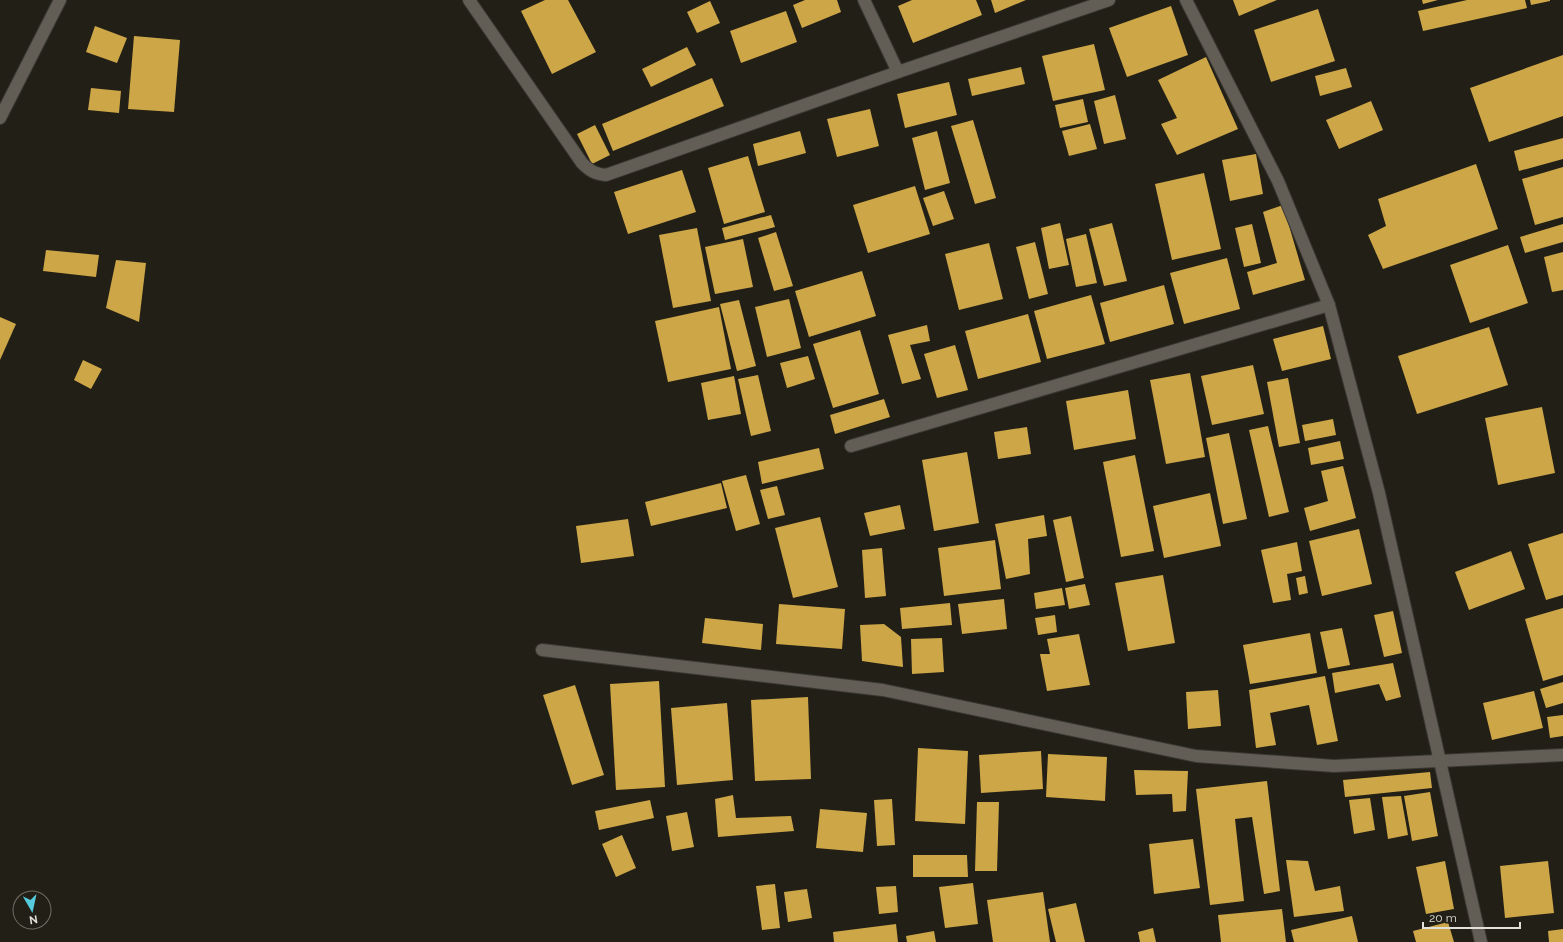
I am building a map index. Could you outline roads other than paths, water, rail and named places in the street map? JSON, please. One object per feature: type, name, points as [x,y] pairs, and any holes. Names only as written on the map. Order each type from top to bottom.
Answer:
[{"type":"street","points":[[0,118],[60,0]]},
{"type":"street","points":[[469,0],[582,163],[589,170],[597,174],[614,173],[898,72],[1109,0]]},
{"type":"street","points":[[864,0],[898,72]]},
{"type":"street","points":[[1186,0],[1278,181],[1329,305],[1379,493],[1481,942]]},
{"type":"street","points":[[851,446],[1329,305]]},
{"type":"street","points":[[542,650],[883,690],[1196,756],[1334,766],[1563,755]]}]
